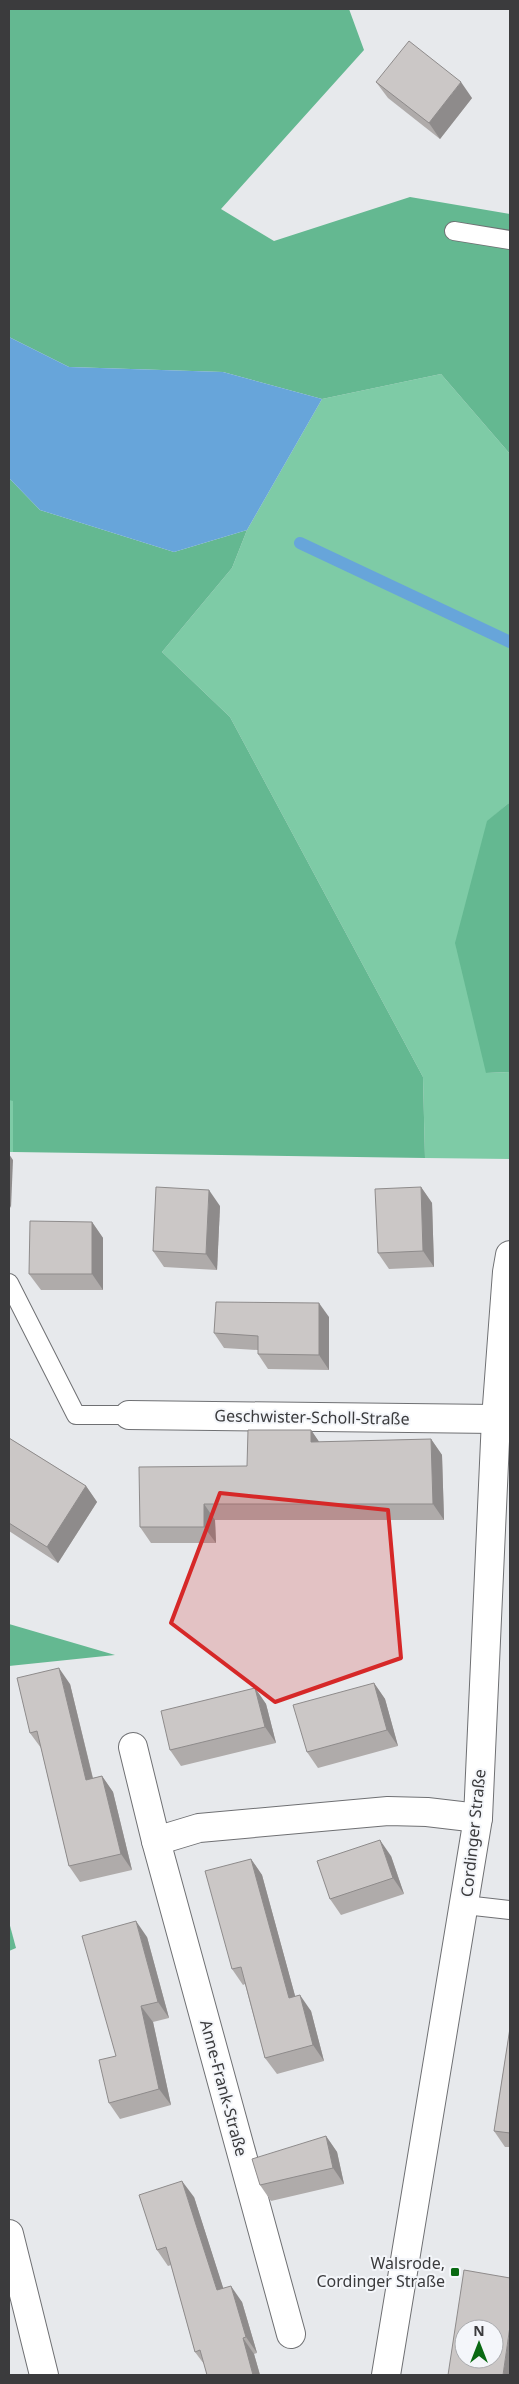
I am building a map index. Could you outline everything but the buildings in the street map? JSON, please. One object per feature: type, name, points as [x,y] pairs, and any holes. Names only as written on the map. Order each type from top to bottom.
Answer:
[{"type":"street","name":"Cordinger Straße","points":[[386,2375],[478,1818],[496,1419],[507,1272],[510,1255]]},
{"type":"street","name":"Geschwister-Scholl-Straße","points":[[129,1414],[496,1419]]},
{"type":"street","name":"Anne-Frank-Straße","points":[[133,1747],[156,1841],[291,2334]]},
{"type":"street","points":[[156,1841],[199,1828],[388,1811],[427,1812],[478,1818]]},
{"type":"street","points":[[9,2234],[44,2375]]},
{"type":"lane","points":[[454,231],[510,240]]},
{"type":"lane","points":[[9,1283],[76,1414],[129,1414]]},
{"type":"lane","points":[[465,1905],[510,1910]]},
{"type":"highlighted area","points":[[220,1493],[388,1510],[401,1658],[275,1702],[171,1623]]},
{"type":"green space","points":[[9,9],[349,9],[364,50],[221,209],[274,241],[410,197],[510,214],[510,454],[441,374],[322,399],[223,372],[69,367],[9,337]]},
{"type":"green space","points":[[441,374],[510,454],[510,802],[487,822],[486,1073],[510,1072],[510,1159],[425,1158],[423,1077],[230,717],[162,652],[232,568],[247,530],[322,399]]},
{"type":"green space","points":[[9,478],[40,510],[174,552],[247,530],[232,568],[162,652],[230,717],[423,1077],[425,1158],[13,1152],[13,1101],[9,1100]]},
{"type":"green space","points":[[510,802],[510,1072],[486,1073],[455,943],[487,821]]},
{"type":"green space","points":[[9,1100],[13,1100],[13,1152],[9,1152]]},
{"type":"green space","points":[[9,1624],[115,1655],[9,1666]]},
{"type":"green space","points":[[9,1922],[16,1948],[9,1951]]},
{"type":"water","points":[[9,337],[69,367],[223,372],[322,399],[247,530],[174,552],[40,510],[9,478]]},
{"type":"waterway","points":[[300,543],[510,642]]},
{"type":"place","name":"Walsrode, Cordinger Straße","points":[[455,2272]]}]
